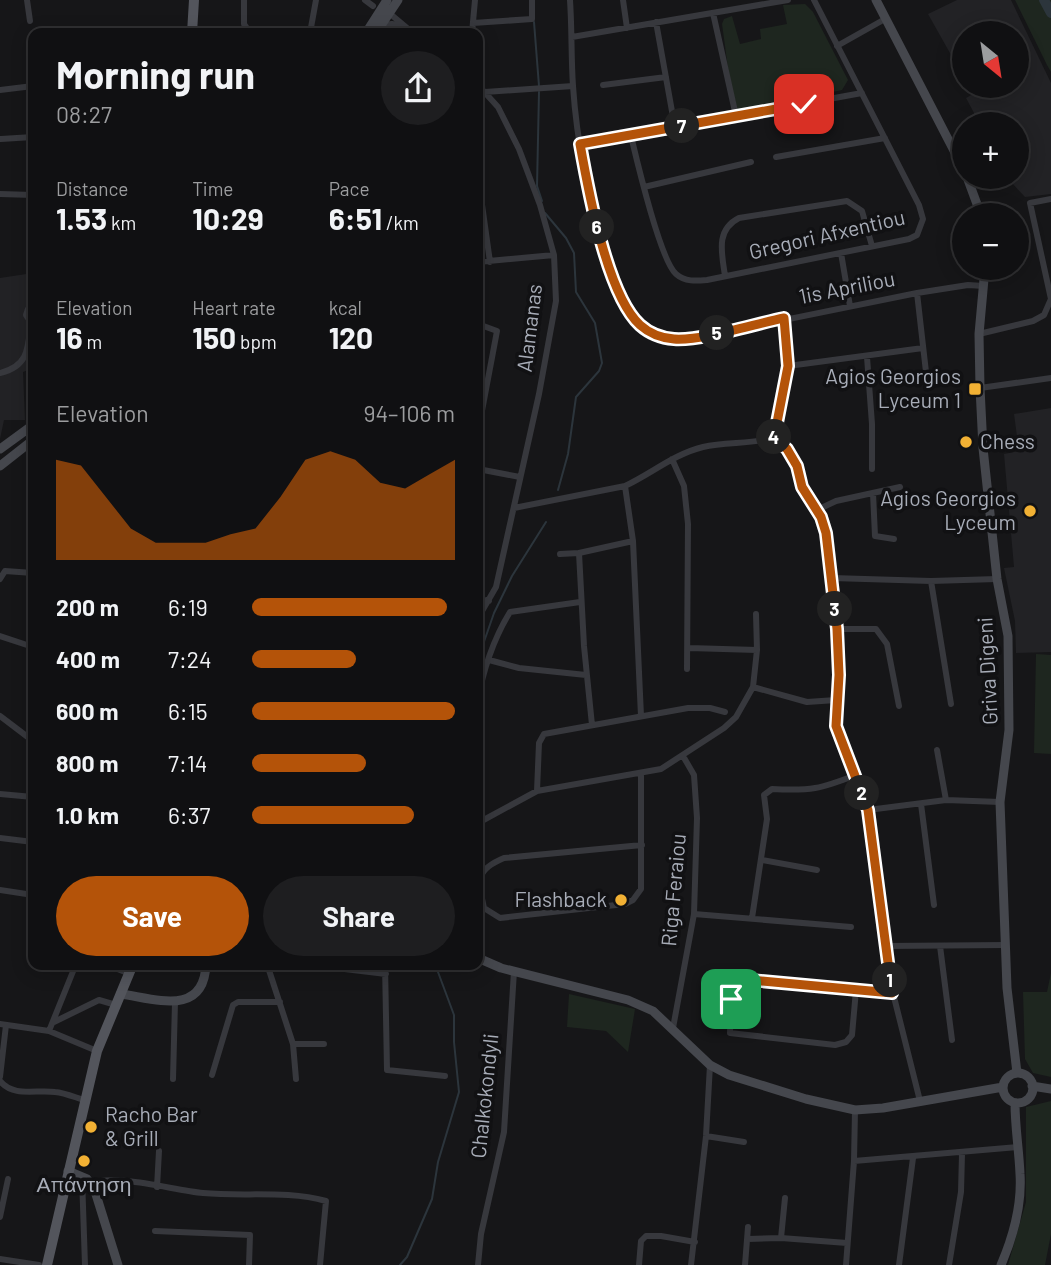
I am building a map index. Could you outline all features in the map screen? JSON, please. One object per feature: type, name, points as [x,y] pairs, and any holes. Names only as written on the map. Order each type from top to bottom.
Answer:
[{"type":"main road","points":[[192,28],[194,0]]},
{"type":"main road","points":[[47,1265],[83,1100],[97,1051],[132,970]]},
{"type":"street","points":[[27,0],[30,21]]},
{"type":"street","points":[[244,0],[244,24],[247,28]]},
{"type":"street","points":[[311,28],[316,0]]},
{"type":"street","points":[[365,0],[406,28]]},
{"type":"street","points":[[369,28],[387,0]]},
{"type":"street","points":[[380,9],[398,0]]},
{"type":"street","points":[[473,28],[475,0]]},
{"type":"street","points":[[474,23],[532,19],[532,0]]},
{"type":"street","name":"1is Apriliou","points":[[570,0],[573,86],[591,205],[601,240],[628,310],[639,324],[660,337],[676,340],[696,338],[916,293],[968,285],[984,286]]},
{"type":"street","points":[[623,0],[627,28]]},
{"type":"street","points":[[572,37],[788,0]]},
{"type":"street","name":"Gregori Afxentiou","points":[[631,136],[643,187],[668,264],[674,273],[691,281],[841,253],[917,235],[923,219],[919,205],[814,0]]},
{"type":"street","points":[[876,0],[952,147]]},
{"type":"street","points":[[378,28],[380,9]]},
{"type":"street","points":[[713,13],[736,116]]},
{"type":"street","points":[[837,46],[885,19]]},
{"type":"street","points":[[656,22],[675,128]]},
{"type":"street","points":[[381,28],[392,24],[402,28]]},
{"type":"street","points":[[603,85],[666,77]]},
{"type":"street","points":[[485,92],[573,86]]},
{"type":"street","points":[[0,90],[28,87]]},
{"type":"street","name":"Alamanas","points":[[483,610],[496,587],[539,394],[556,301],[554,255],[540,205],[519,149],[498,107],[485,92]]},
{"type":"street","points":[[580,144],[862,93]]},
{"type":"street","points":[[1,139],[28,136]]},
{"type":"street","points":[[776,158],[885,138]]},
{"type":"street","points":[[643,187],[751,162]]},
{"type":"street","points":[[0,194],[28,195]]},
{"type":"street","points":[[979,334],[1033,321],[1044,315],[1051,299],[1030,203],[1051,199]]},
{"type":"street","points":[[724,276],[720,243],[730,222],[739,218],[847,201],[862,211],[872,246]]},
{"type":"street","points":[[483,212],[490,262]]},
{"type":"street","points":[[841,253],[850,306]]},
{"type":"street","points":[[483,262],[554,255]]},
{"type":"street","name":"Griva Digeni","points":[[984,280],[979,334],[983,448],[997,579],[1009,643],[1009,730],[1000,802],[1007,988],[1017,1073]]},
{"type":"street","points":[[916,293],[926,372]]},
{"type":"street","points":[[774,438],[788,366],[784,318]]},
{"type":"street","points":[[483,326],[497,331],[483,405]]},
{"type":"street","points":[[788,366],[923,348]]},
{"type":"street","points":[[0,373],[21,363],[28,351]]},
{"type":"street","points":[[867,357],[872,469]]},
{"type":"street","points":[[980,388],[1051,378]]},
{"type":"street","points":[[0,449],[28,429]]},
{"type":"street","points":[[514,508],[625,486],[672,459],[702,447],[774,438],[787,449],[797,466],[802,487],[817,510],[826,533],[837,629],[839,675],[836,726],[868,810],[892,993],[920,1101]]},
{"type":"street","points":[[0,466],[28,444]]},
{"type":"street","points":[[672,459],[684,486],[686,499],[689,648],[687,669]]},
{"type":"street","points":[[483,470],[520,477]]},
{"type":"street","points":[[625,486],[632,541],[641,716]]},
{"type":"street","points":[[817,510],[836,501],[900,487]]},
{"type":"street","points":[[873,493],[875,536],[894,539]]},
{"type":"street","points":[[560,554],[579,553],[632,541]]},
{"type":"street","points":[[579,553],[580,602],[592,725]]},
{"type":"street","points":[[0,579],[5,571],[28,573]]},
{"type":"street","points":[[832,578],[931,581],[997,579]]},
{"type":"street","points":[[931,581],[951,705]]},
{"type":"street","points":[[483,600],[489,601]]},
{"type":"street","points":[[483,683],[501,627],[510,612],[580,602]]},
{"type":"street","points":[[483,820],[537,791],[661,769],[724,728],[736,717],[753,687],[757,650],[755,614]]},
{"type":"street","points":[[837,629],[876,629],[887,644],[899,706]]},
{"type":"street","points":[[0,636],[28,645]]},
{"type":"street","points":[[689,648],[757,650]]},
{"type":"street","points":[[489,660],[519,668],[586,675]]},
{"type":"street","points":[[753,687],[807,702],[836,700]]},
{"type":"street","points":[[537,791],[539,743],[544,734],[688,708],[710,708],[726,712]]},
{"type":"street","points":[[0,716],[28,737]]},
{"type":"street","points":[[937,750],[946,800]]},
{"type":"street","name":"Riga Feraiou","points":[[673,1028],[694,914],[697,818],[694,775],[683,756]]},
{"type":"street","points":[[483,903],[484,908],[499,918],[625,904],[633,900],[641,890],[641,774]]},
{"type":"street","points":[[752,918],[767,819],[764,795],[772,789],[807,791],[822,788],[856,775]]},
{"type":"street","points":[[0,794],[28,797]]},
{"type":"street","points":[[868,810],[946,800],[1000,802]]},
{"type":"street","points":[[921,803],[934,905]]},
{"type":"street","points":[[0,838],[28,841]]},
{"type":"street","points":[[483,871],[490,864],[504,858],[642,845]]},
{"type":"street","points":[[762,860],[817,870]]},
{"type":"street","points":[[0,890],[28,894]]},
{"type":"street","points":[[694,914],[851,927]]},
{"type":"street","points":[[885,946],[1006,945]]},
{"type":"street","points":[[940,946],[952,1040]]},
{"type":"street","points":[[483,960],[514,971],[628,1000],[653,1011],[710,1065],[729,1075],[806,1099],[855,1110],[883,1108],[1003,1087]]},
{"type":"street","points":[[49,1031],[74,970]]},
{"type":"street","points":[[121,993],[179,1002],[197,994],[205,978],[205,970]]},
{"type":"street","points":[[269,970],[293,1044],[296,1079]]},
{"type":"street","points":[[353,970],[386,974]]},
{"type":"street","points":[[386,970],[387,1070],[445,1076]]},
{"type":"street","name":"Chalkokondyli","points":[[478,1265],[481,1234],[504,1132],[514,971]]},
{"type":"street","points":[[856,990],[852,1035],[846,1042],[835,1045],[730,1033],[731,999],[739,979],[892,993]]},
{"type":"street","points":[[54,1022],[99,1000],[116,1005]]},
{"type":"street","points":[[173,1079],[175,1002]]},
{"type":"street","points":[[212,1075],[233,1005],[239,1002],[280,1002]]},
{"type":"street","points":[[83,1100],[57,1092],[10,1090],[0,1079],[3,1024],[49,1031],[97,1051]]},
{"type":"street","points":[[293,1044],[324,1044]]},
{"type":"street","points":[[691,1265],[706,1136],[710,1065]]},
{"type":"street","points":[[1017,1073],[1028,1077],[1032,1086],[1027,1100],[1015,1103],[1004,1096],[1003,1087],[1007,1078],[1017,1073]]},
{"type":"street","points":[[1032,1086],[1051,1089]]},
{"type":"street","points":[[1001,1265],[1008,1249],[1020,1200],[1015,1103]]},
{"type":"street","points":[[846,1265],[855,1110]]},
{"type":"street","points":[[706,1136],[744,1142]]},
{"type":"street","points":[[854,1161],[962,1154],[1018,1147]]},
{"type":"street","points":[[157,1187],[159,1151]]},
{"type":"street","points":[[949,1265],[961,1192],[962,1154]]},
{"type":"street","points":[[899,1265],[913,1158]]},
{"type":"street","points":[[68,1171],[91,1183],[118,1265]]},
{"type":"street","points":[[82,1177],[85,1265]]},
{"type":"street","points":[[0,1217],[8,1179]]},
{"type":"street","points":[[91,1183],[110,1180],[204,1193],[304,1195],[326,1201],[320,1265]]},
{"type":"street","points":[[781,1238],[785,1198]]},
{"type":"street","points":[[745,1265],[748,1227]]},
{"type":"street","points":[[156,1231],[250,1235],[249,1265]]},
{"type":"street","points":[[639,1265],[642,1241],[646,1236],[695,1241]]},
{"type":"street","points":[[748,1239],[781,1238],[847,1243]]},
{"type":"street","points":[[0,1259],[39,1265]]},
{"type":"shaded area","points":[[957,0],[1011,0],[1021,21],[952,21],[952,57],[928,14]]},
{"type":"shaded area","points":[[1015,0],[1051,0],[1051,72],[1029,28],[1029,21],[1025,21]]},
{"type":"shaded area","points":[[805,4],[813,12],[848,80],[842,90],[738,112],[729,75],[722,24],[724,19],[732,16],[740,44],[761,39],[760,29],[787,24],[783,5]]},
{"type":"shaded area","points":[[1029,37],[1051,83],[1051,194],[1025,197],[1017,189],[1029,189],[1029,112],[974,112],[966,98],[1029,98]]},
{"type":"shaded area","points":[[28,274],[28,370],[23,372],[25,420],[4,420],[0,439],[0,278]]},
{"type":"shaded area","name":"Agios Georgios Lyceum","points":[[1051,408],[1051,652],[1016,653],[1015,621],[1004,568],[1014,567],[1004,454],[1019,451],[1014,414]]},
{"type":"shaded area","points":[[1036,654],[1051,655],[1051,754],[1034,753]]},
{"type":"shaded area","points":[[1051,973],[1051,1077],[1033,1073],[1025,1059],[1023,992],[1047,992]]},
{"type":"shaded area","points":[[569,994],[635,1009],[628,1052],[606,1031],[567,1027]]},
{"type":"shaded area","points":[[1051,1101],[1051,1234],[1045,1265],[1008,1265],[1026,1202],[1026,1107]]},
{"type":"waterway","points":[[1044,0],[1051,13]]},
{"type":"waterway","points":[[534,22],[539,86]]},
{"type":"waterway","points":[[539,92],[537,186],[542,201]]},
{"type":"waterway","points":[[545,213],[566,238],[574,253],[576,292],[595,323],[602,363],[599,371],[576,397],[568,454],[558,490]]},
{"type":"waterway","points":[[483,645],[494,613],[512,576],[546,522]]},
{"type":"waterway","points":[[400,1265],[407,1257],[432,1199],[438,1162],[459,1092],[454,1015],[437,970]]},
{"type":"place","name":"Agios Georgios Lyceum 1","points":[[975,389]]},
{"type":"place","name":"Chess","points":[[966,442]]},
{"type":"place","name":"Agios Georgios Lyceum","points":[[1030,511]]},
{"type":"place","name":"Flashback","points":[[621,900]]},
{"type":"place","name":"Racho Bar & Grill","points":[[91,1127]]},
{"type":"place","name":"Απάντηση","points":[[84,1161]]},
{"type":"route","points":[[731,999],[739,979],[892,993],[868,810],[836,726],[839,675],[837,629],[826,533],[821,517],[802,487],[797,466],[787,449],[774,438],[788,366],[784,318],[676,340],[660,337],[639,324],[628,310],[601,240],[591,205],[580,144],[804,104]]}]
